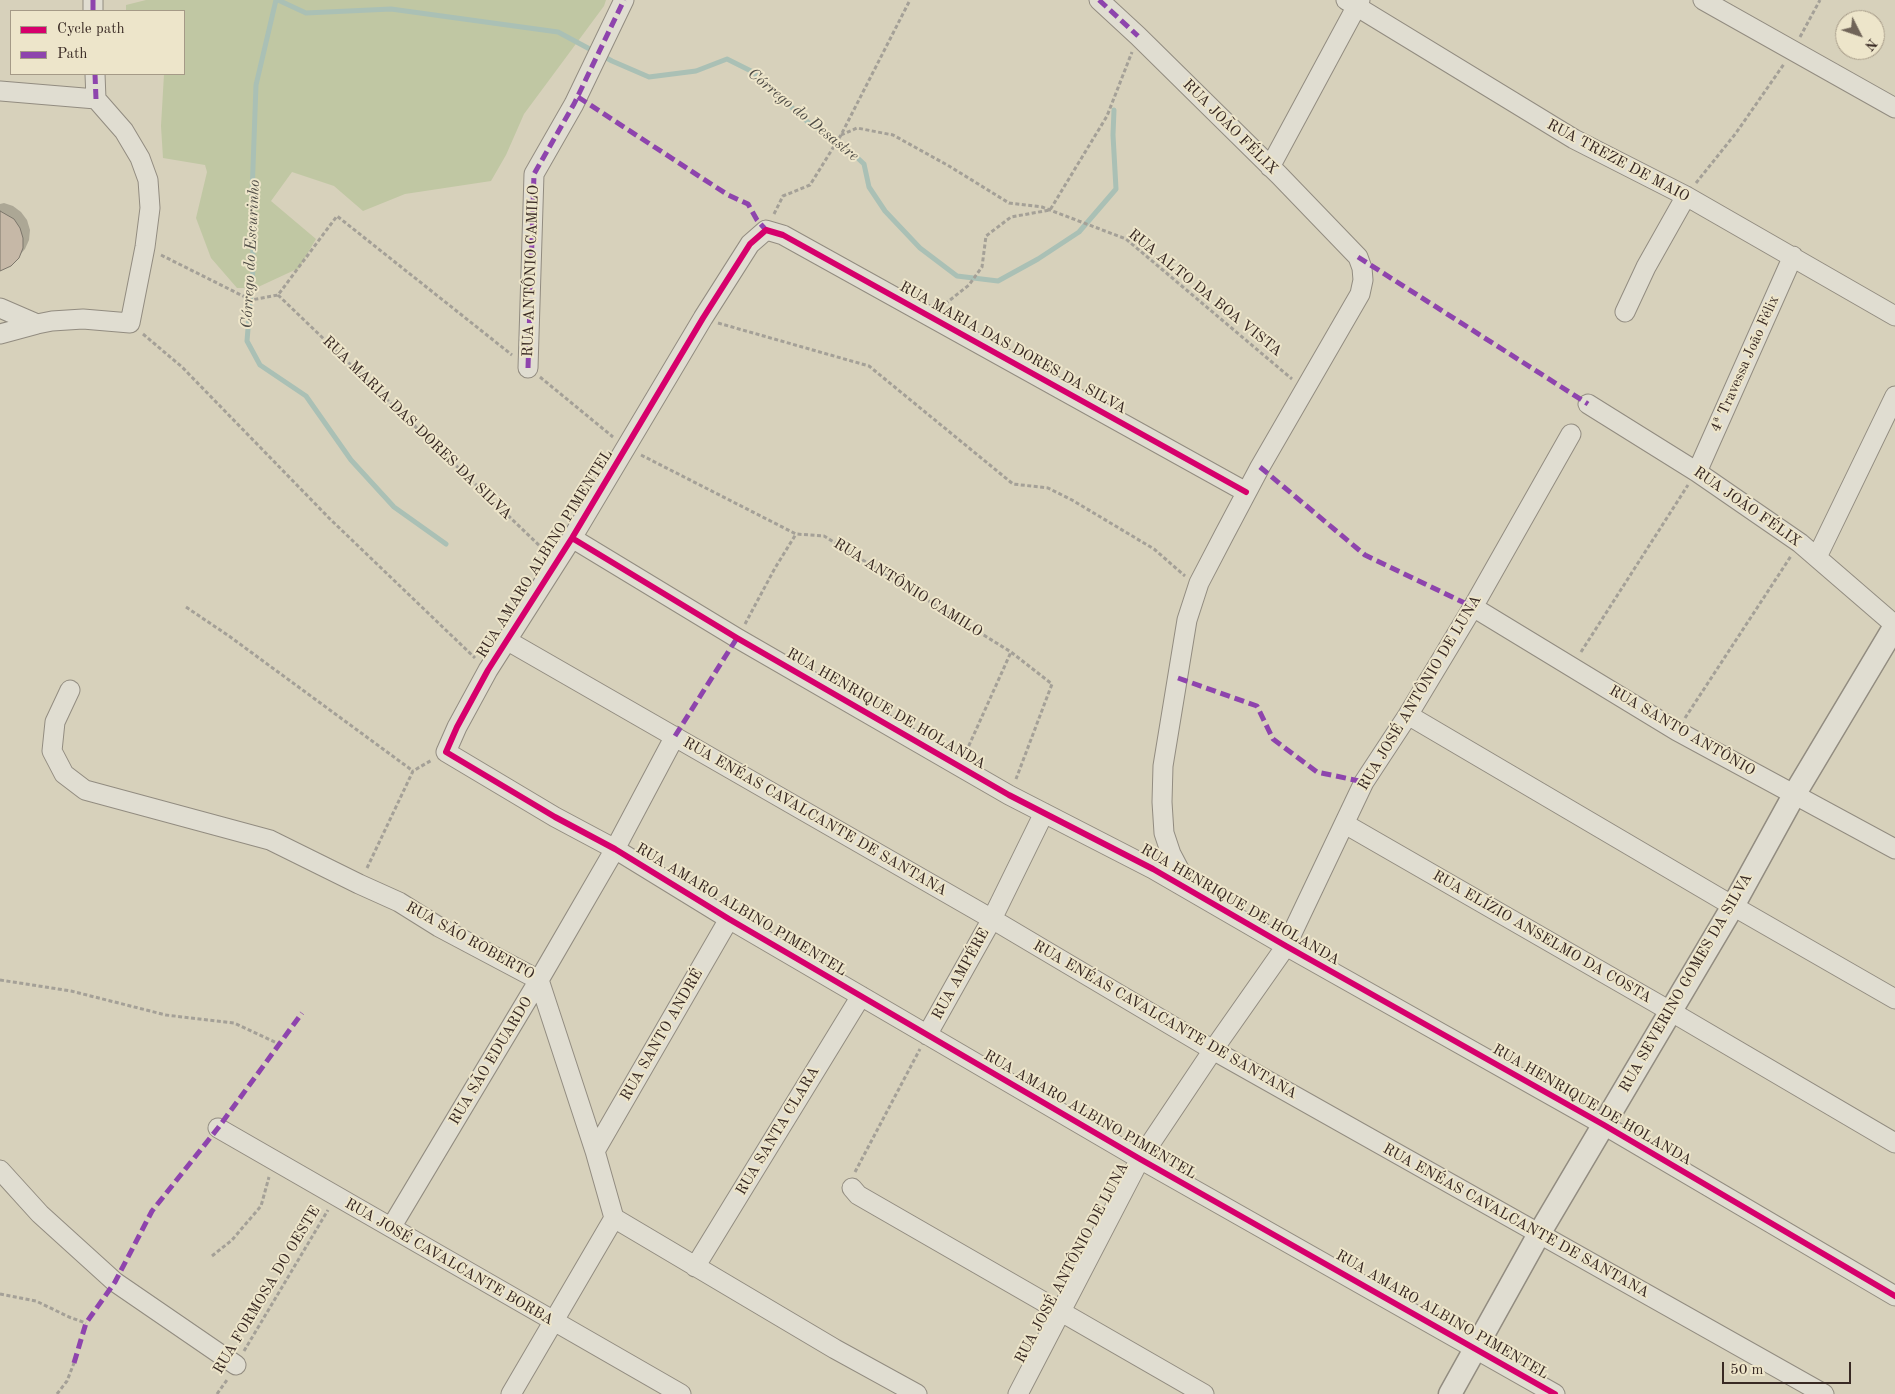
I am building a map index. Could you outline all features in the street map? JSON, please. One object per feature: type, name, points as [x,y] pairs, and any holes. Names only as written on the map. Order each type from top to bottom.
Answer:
[{"type":"street","name":"RUA ANTÔNIO CAMILO","points":[[528,368],[534,174],[574,104],[624,0]]},
{"type":"street","name":"RUA JOÃO FÉLIX","points":[[1099,0],[1138,36],[1358,257],[1362,268],[1363,280],[1360,294],[1304,389]]},
{"type":"street","points":[[1703,0],[1895,108]]},
{"type":"street","points":[[1270,167],[1354,2]]},
{"type":"street","name":"RUA TREZE DE MAIO","points":[[1354,2],[1574,140],[1686,196],[1895,316]]},
{"type":"street","points":[[0,334],[44,322],[83,319],[130,323],[145,247],[150,208],[148,180],[140,158],[124,131],[96,99],[95,75]]},
{"type":"street","points":[[0,91],[96,99]]},
{"type":"street","points":[[1625,312],[1646,267],[1686,196]]},
{"type":"street","name":"RUA MARIA DAS DORES DA SILVA","points":[[766,230],[782,234],[1246,492]]},
{"type":"street","name":"RUA AMARO ALBINO PIMENTEL","points":[[766,230],[750,244],[703,318],[572,538],[488,670],[457,726],[446,752],[555,817],[615,849],[729,919],[1140,1159],[1556,1394]]},
{"type":"street","name":"4ª Travessa João Félix","points":[[1697,472],[1793,256]]},
{"type":"street","points":[[0,308],[44,322]]},
{"type":"street","points":[[1191,891],[1171,854],[1164,833],[1162,802],[1163,775],[1187,620],[1199,583],[1246,492],[1304,389]]},
{"type":"street","points":[[1817,557],[1895,396]]},
{"type":"street","name":"RUA JOÃO FÉLIX","points":[[1588,404],[1697,472],[1800,543],[1895,626]]},
{"type":"street","name":"RUA JOSÉ ANTÔNIO DE LUNA","points":[[1018,1394],[1140,1159],[1212,1050],[1286,946],[1364,782],[1473,607],[1571,434]]},
{"type":"street","name":"RUA HENRIQUE DE HOLANDA","points":[[572,538],[737,638],[1010,795],[1154,869],[1286,946],[1604,1125],[1895,1296]]},
{"type":"street","name":"RUA SANTO ANTÔNIO","points":[[1473,607],[1677,731],[1895,849]]},
{"type":"street","name":"RUA SEVERINO GOMES DA SILVA","points":[[1450,1394],[1539,1234],[1733,906],[1794,795],[1895,626]]},
{"type":"street","name":"RUA ENÉAS CAVALCANTE DE SANTANA","points":[[508,641],[992,919],[1212,1050],[1824,1394]]},
{"type":"street","name":"RUA SÃO ROBERTO","points":[[70,690],[55,722],[52,751],[64,774],[85,790],[270,840],[399,902],[440,927],[540,980],[614,1218]]},
{"type":"street","points":[[1408,714],[1733,906],[1895,999]]},
{"type":"street","name":"RUA SÃO EDUARDO","points":[[392,1226],[540,980],[615,849],[675,736]]},
{"type":"street","name":"RUA AMPÉRE","points":[[927,1035],[992,919],[1044,813]]},
{"type":"street","name":"RUA ELÍZIO ANSELMO DA COSTA","points":[[1345,824],[1670,1010],[1895,1143]]},
{"type":"street","name":"RUA SANTO ANDRÉ","points":[[595,1152],[729,919]]},
{"type":"street","name":"RUA SANTA CLARA","points":[[695,1266],[861,996]]},
{"type":"street","name":"RUA JOSÉ CAVALCANTE BORBA","points":[[218,1128],[274,1159],[336,1197],[392,1226],[681,1394]]},
{"type":"street","points":[[0,1170],[40,1214],[115,1282],[236,1365]]},
{"type":"street","points":[[852,1188],[858,1194],[1204,1394]]},
{"type":"street","points":[[511,1394],[552,1320],[614,1218],[835,1349],[917,1394]]},
{"type":"path","points":[[766,230],[784,196],[810,185],[839,137],[910,0]]},
{"type":"path","points":[[1686,196],[1736,134],[1793,51],[1820,0]]},
{"type":"path","points":[[931,316],[971,282],[982,267],[986,236],[1011,216],[1050,210],[1107,116],[1138,36]]},
{"type":"path","points":[[145,247],[251,300],[278,295],[337,216],[528,368]]},
{"type":"path","points":[[703,318],[869,366],[1013,484],[1048,488],[1072,500],[1154,549],[1188,578],[1199,583]]},
{"type":"path","points":[[130,323],[182,367],[330,519],[488,670]]},
{"type":"path","points":[[1572,666],[1697,472]]},
{"type":"path","points":[[737,638],[796,534]]},
{"type":"path","points":[[1677,731],[1800,543]]},
{"type":"path","points":[[186,607],[229,636],[413,771]]},
{"type":"path","points":[[960,766],[1011,652]]},
{"type":"path","points":[[359,884],[413,771],[446,752]]},
{"type":"path","points":[[0,980],[71,991],[166,1015],[234,1023],[279,1044]]},
{"type":"path","points":[[212,1256],[232,1240],[260,1206],[274,1159]]},
{"type":"path","points":[[0,1294],[36,1301],[86,1323]]},
{"type":"path","points":[[58,1394],[67,1381],[74,1363]]},
{"type":"green space","points":[[146,0],[606,0],[604,6],[524,114],[506,155],[491,181],[405,194],[363,211],[334,186],[292,172],[271,201],[316,239],[299,268],[256,288],[237,288],[211,258],[196,218],[207,172],[205,165],[163,158],[161,126],[164,75],[185,75],[185,10],[126,10],[126,5]]},
{"type":"building","points":[[0,211],[14,219],[20,228],[23,248],[19,258],[11,266],[0,271]]},
{"type":"waterway","name":"Córrego do Escurinho","points":[[276,0],[256,85],[252,194],[253,268],[247,341],[260,365],[306,396],[351,460],[394,507],[446,544]]},
{"type":"waterway","name":"Córrego do Desastre","points":[[278,0],[306,13],[391,9],[558,32],[612,61],[649,77],[696,71],[727,59],[753,72],[810,124],[848,149],[864,164],[869,187],[885,211],[920,248],[957,276],[998,281],[1038,259],[1079,232],[1116,189],[1113,135],[1114,110]]},
{"type":"marked path","points":[[93,0],[93,10]]},
{"type":"marked path","points":[[528,368],[534,174],[574,104],[624,0]]},
{"type":"marked path","points":[[1099,0],[1138,36]]},
{"type":"marked path","points":[[95,75],[96,99]]},
{"type":"marked path","points":[[578,97],[728,195],[748,204],[757,220],[766,230]]},
{"type":"marked path","points":[[1358,257],[1588,404]]},
{"type":"marked path","points":[[1260,467],[1365,555],[1473,607]]},
{"type":"marked path","points":[[675,736],[737,638]]},
{"type":"marked path","points":[[1178,678],[1257,706],[1273,739],[1317,772],[1364,782]]},
{"type":"marked path","points":[[74,1363],[86,1323],[115,1282],[152,1211],[218,1128],[302,1013]]},
{"type":"cycle path","points":[[1246,492],[783,235],[766,230],[750,244],[703,318],[572,538],[488,670],[457,727],[446,752],[555,817],[615,849],[729,919],[1140,1159],[1555,1394]]},
{"type":"cycle path","points":[[572,538],[737,638],[1009,795],[1153,869],[1604,1125],[1895,1296]]}]
